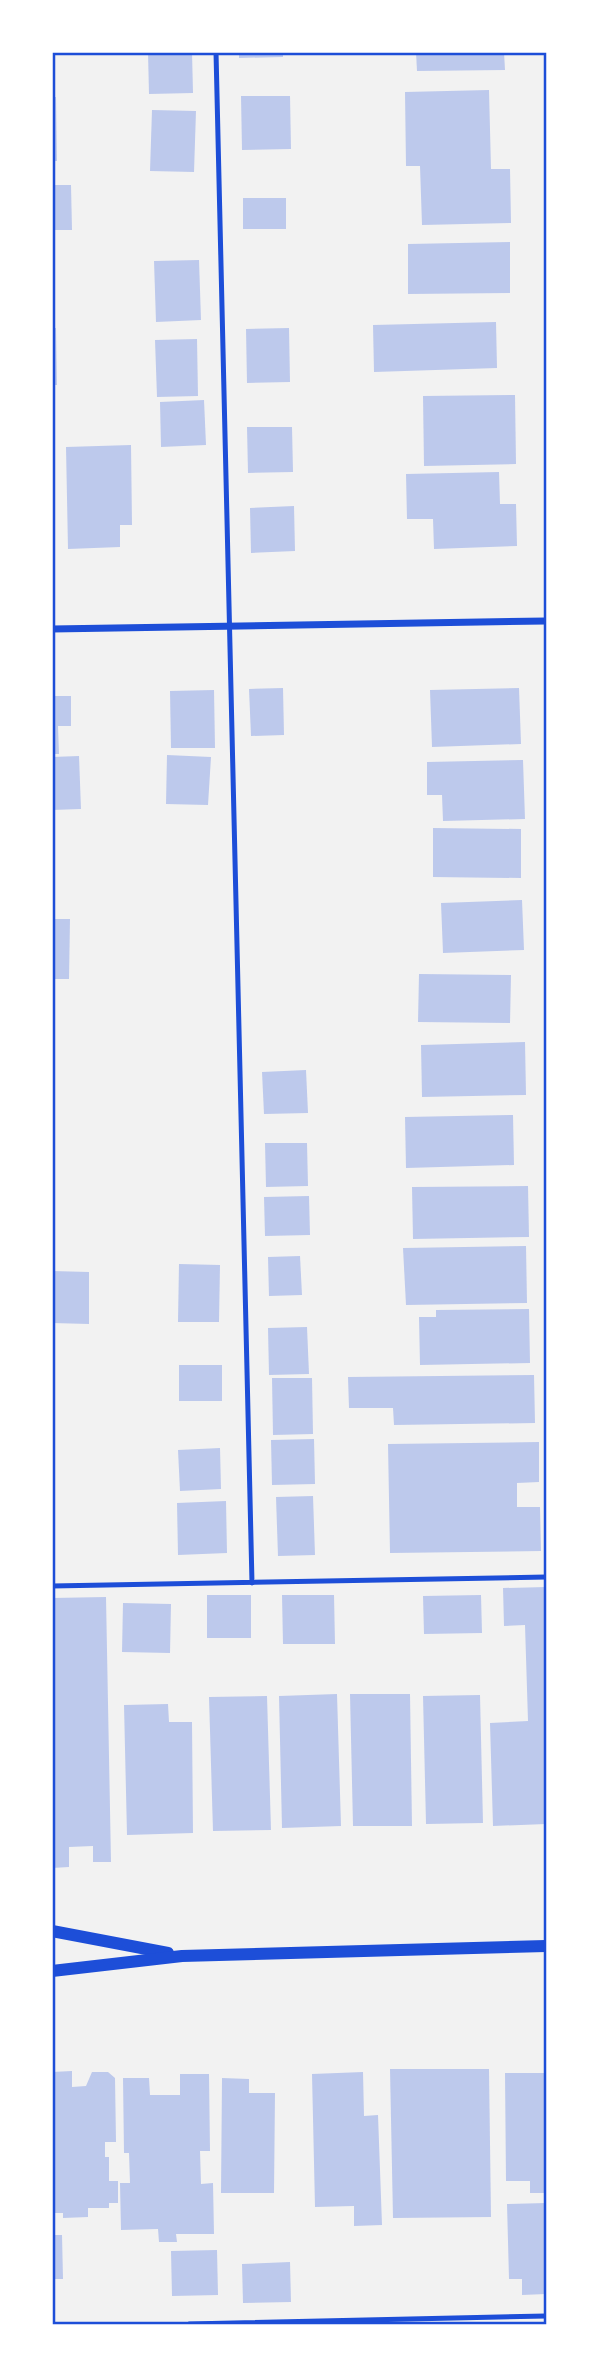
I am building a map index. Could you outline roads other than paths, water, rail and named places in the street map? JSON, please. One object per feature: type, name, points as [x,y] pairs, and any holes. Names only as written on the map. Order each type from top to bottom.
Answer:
[{"type":"street","points":[[52,629],[547,621]]},
{"type":"street","points":[[52,1931],[182,1956]]},
{"type":"street","points":[[52,1971],[182,1956],[547,1947]]},
{"type":"lane","points":[[216,52],[252,1583]]},
{"type":"lane","points":[[52,1586],[547,1577]]},
{"type":"lane","points":[[189,2325],[547,2316]]}]
